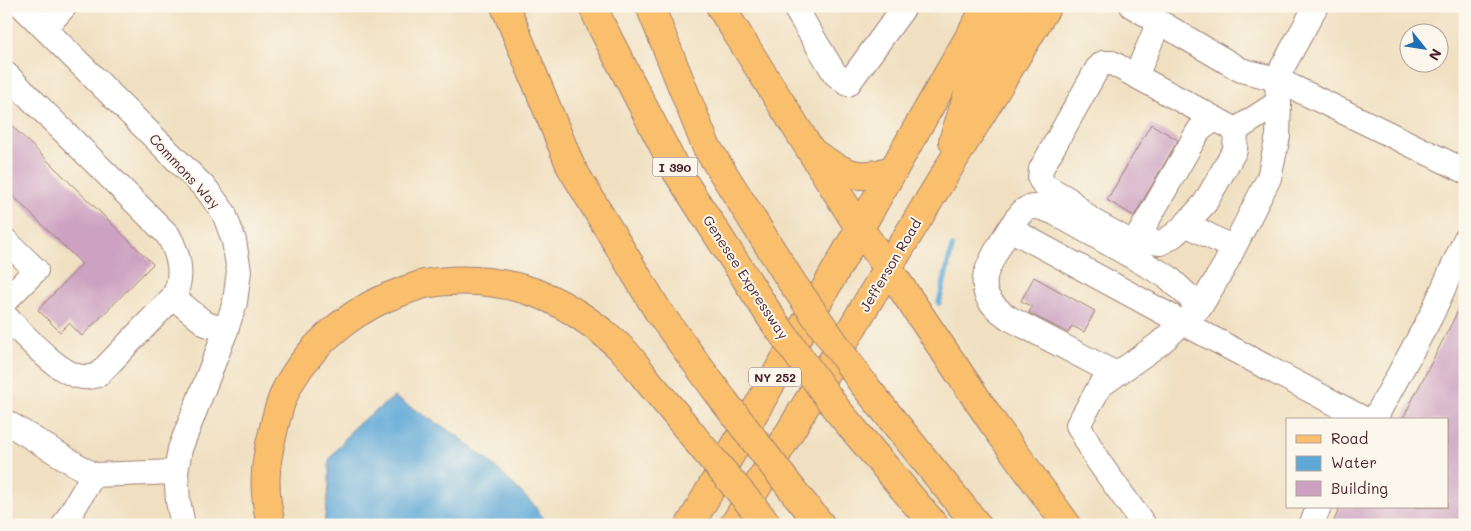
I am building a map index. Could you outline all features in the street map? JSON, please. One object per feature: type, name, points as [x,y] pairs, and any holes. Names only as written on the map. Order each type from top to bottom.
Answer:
[{"type":"main road","points":[[485,6],[571,168],[658,311],[724,401],[821,525]]},
{"type":"main road","points":[[505,6],[571,168]]},
{"type":"main road","name":"Genesee Expressway","points":[[593,6],[677,172],[772,319],[838,411],[934,525]]},
{"type":"main road","points":[[650,6],[706,146],[791,281],[861,381],[977,525]]},
{"type":"main road","points":[[720,6],[860,229],[1067,525]]},
{"type":"main road","name":"NY 252","points":[[690,525],[987,6]]},
{"type":"main road","points":[[941,180],[970,88],[1015,6]]},
{"type":"main road","name":"Jefferson Road","points":[[734,525],[1047,6]]},
{"type":"main road","points":[[811,151],[835,168],[849,174],[867,176],[894,169]]},
{"type":"main road","points":[[271,525],[264,485],[266,457],[275,420],[290,383],[310,354],[337,326],[389,296],[423,285],[450,281],[478,280],[504,284],[539,294],[596,327],[624,351],[768,525]]},
{"type":"street","name":"Commons Way","points":[[22,6],[207,190],[224,213],[234,241],[239,271],[235,302],[180,450],[176,472],[178,501],[183,525]]},
{"type":"street","points":[[44,28],[66,6]]},
{"type":"street","points":[[794,6],[835,74],[848,84],[905,6]]},
{"type":"street","points":[[1132,6],[1241,70],[1276,79],[1465,171]]},
{"type":"street","points":[[1144,525],[1098,461],[1078,425],[1100,386],[1159,344],[1200,307],[1269,178],[1278,136],[1279,102],[1276,79],[1316,6]]},
{"type":"street","points":[[1136,76],[1159,22]]},
{"type":"street","points":[[1103,63],[1112,63],[1225,125],[1235,150],[1205,203],[1186,224],[1161,243],[1127,240],[1091,220],[1068,199],[1045,186],[1040,179],[1041,170],[1096,68],[1103,63]]},
{"type":"street","points":[[6,74],[168,236],[176,250],[180,276],[178,289],[173,296],[98,375],[83,378],[67,373],[6,317]]},
{"type":"street","points":[[1136,240],[1199,130],[1225,125],[1279,102]]},
{"type":"street","points":[[1116,374],[1009,318],[997,309],[988,298],[985,291],[985,278],[989,267],[1010,229],[1020,214],[1026,209],[1044,208],[1055,213],[1159,271],[1200,307]]},
{"type":"street","points":[[1186,224],[1233,248]]},
{"type":"street","points":[[1010,229],[1362,418]]},
{"type":"street","points":[[1375,418],[1431,316],[1465,240]]},
{"type":"street","points":[[6,241],[36,270],[6,300]]},
{"type":"street","points":[[173,296],[206,324],[226,330]]},
{"type":"street","points":[[6,422],[93,475],[176,472]]},
{"type":"street","points":[[64,525],[93,475]]},
{"type":"street","points":[[1311,525],[1319,508]]},
{"type":"water","points":[[394,397],[458,436],[492,464],[535,506],[547,525],[324,525],[329,485],[329,460],[354,427]]},
{"type":"building","points":[[6,120],[153,264],[82,336],[69,323],[60,332],[38,310],[82,264],[6,189]]},
{"type":"building","points":[[1151,124],[1178,140],[1134,216],[1107,200]]},
{"type":"building","points":[[1034,277],[1095,311],[1084,332],[1072,326],[1068,333],[1029,313],[1032,307],[1021,301]]},
{"type":"building","points":[[1465,297],[1465,525],[1332,525],[1340,508],[1448,508],[1448,418],[1403,418]]},
{"type":"waterway","points":[[939,303],[952,247]]}]
